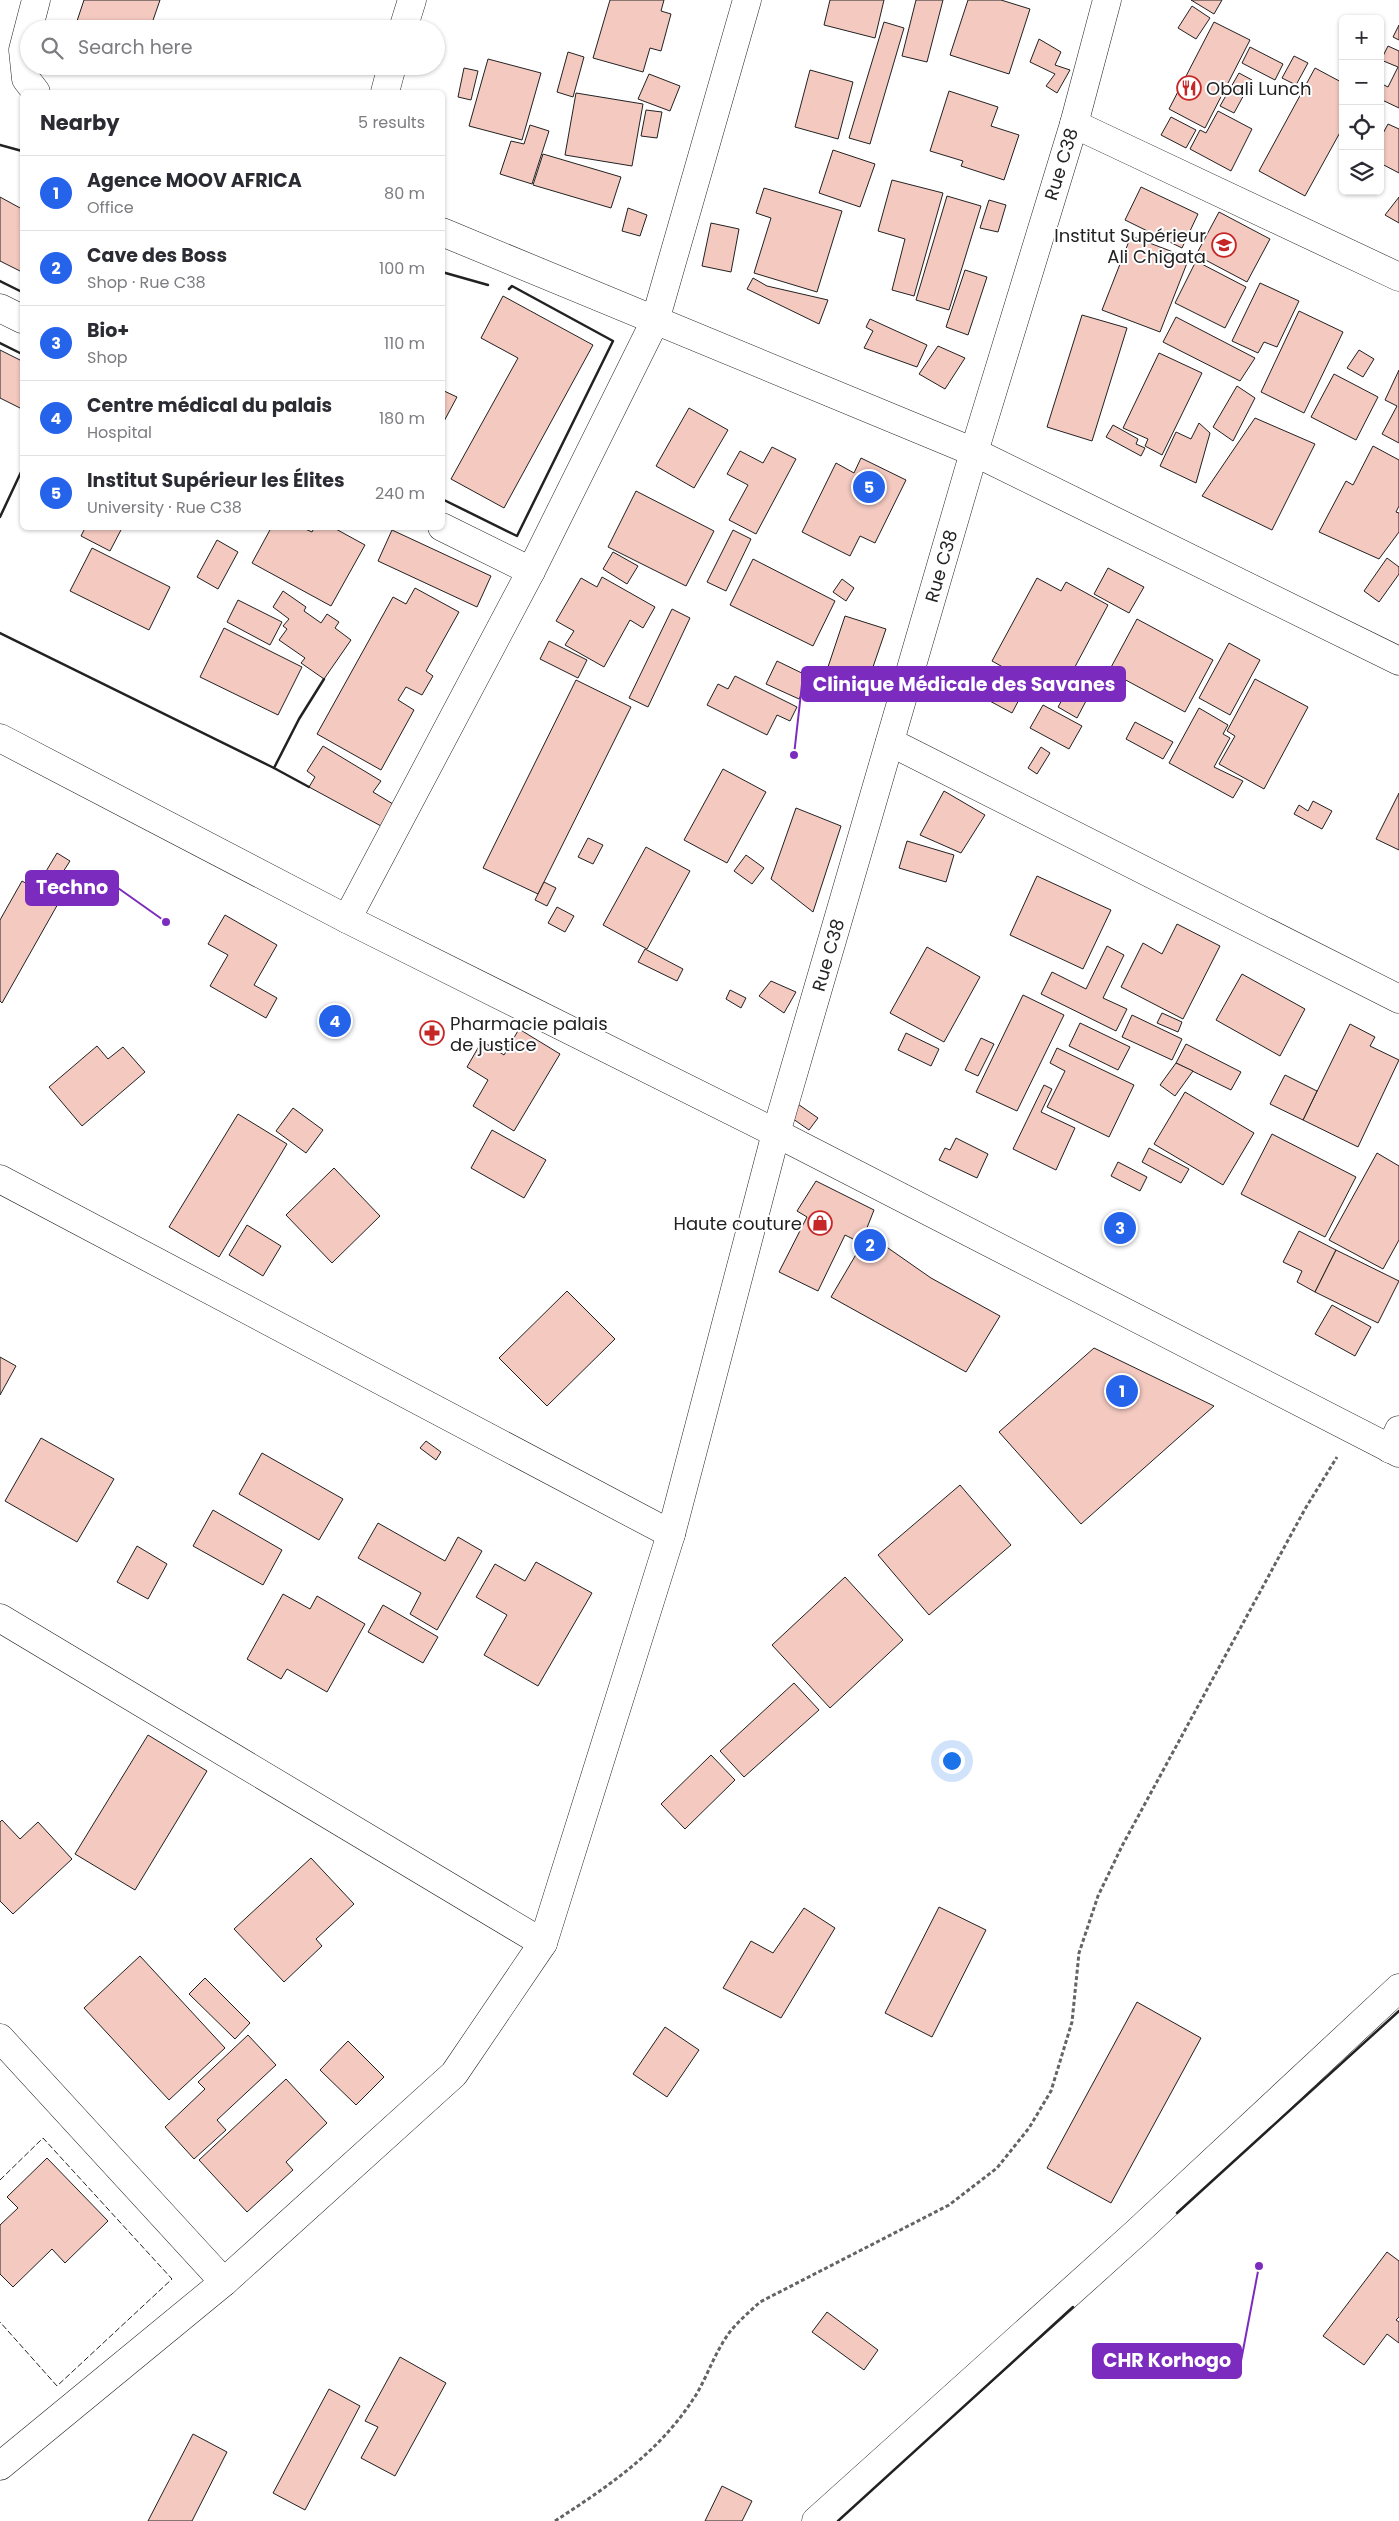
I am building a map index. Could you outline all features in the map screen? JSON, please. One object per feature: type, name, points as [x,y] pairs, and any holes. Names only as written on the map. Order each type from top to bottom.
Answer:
[{"type":"street","points":[[31,20],[36,0]]},
{"type":"street","points":[[406,20],[412,0]]},
{"type":"street","points":[[347,919],[531,571],[655,321],[747,0]]},
{"type":"street","name":"Rue C38","points":[[0,2466],[224,2282],[454,2074],[543,1943],[672,1534],[776,1133],[974,452],[1074,124],[1107,0]]},
{"type":"street","points":[[26,75],[26,79],[34,90]]},
{"type":"street","points":[[386,90],[390,75]]},
{"type":"street","points":[[1074,124],[1399,277]]},
{"type":"street","points":[[445,233],[974,452],[1399,661]]},
{"type":"street","points":[[0,308],[20,318]]},
{"type":"street","points":[[445,528],[531,571]]},
{"type":"street","points":[[0,738],[347,919],[776,1133],[1356,1430],[1396,1444]]},
{"type":"street","points":[[890,742],[1399,999]]},
{"type":"street","points":[[0,1179],[672,1534]]},
{"type":"street","points":[[0,1618],[543,1943]]},
{"type":"street","points":[[816,2521],[1136,2233],[1399,1988]]},
{"type":"street","points":[[0,2038],[224,2282]]},
{"type":"path","points":[[555,2521],[620,2479],[669,2431],[693,2401],[722,2342],[736,2324],[760,2302],[949,2205],[997,2168],[1029,2128],[1051,2091],[1072,2022],[1079,1954],[1098,1896],[1122,1846],[1305,1509],[1356,1430]]},
{"type":"building","points":[[84,0],[160,0],[153,20],[77,20]]},
{"type":"building","points":[[610,0],[664,0],[661,11],[671,14],[661,51],[650,48],[643,72],[593,58]]},
{"type":"building","points":[[830,0],[884,0],[875,38],[824,25]]},
{"type":"building","points":[[916,0],[943,0],[927,62],[902,56]]},
{"type":"building","points":[[968,0],[1001,0],[1030,9],[1009,74],[950,55]]},
{"type":"building","points":[[1191,0],[1222,0],[1214,14]]},
{"type":"building","points":[[1192,6],[1210,18],[1196,39],[1178,28]]},
{"type":"building","points":[[884,22],[904,28],[870,144],[849,138]]},
{"type":"building","points":[[1214,22],[1250,40],[1205,128],[1169,109]]},
{"type":"building","points":[[1399,25],[1399,40],[1393,37]]},
{"type":"building","points":[[1039,39],[1061,52],[1055,65],[1070,70],[1057,93],[1046,86],[1055,74],[1030,62]]},
{"type":"building","points":[[1388,46],[1399,51],[1399,108],[1384,101],[1384,85],[1388,87],[1398,67],[1384,61],[1384,54]]},
{"type":"building","points":[[1250,47],[1283,64],[1275,80],[1242,63]]},
{"type":"building","points":[[568,52],[584,57],[573,97],[557,92]]},
{"type":"building","points":[[1294,56],[1308,63],[1296,85],[1282,78]]},
{"type":"building","points":[[488,59],[541,73],[522,140],[469,126]]},
{"type":"building","points":[[464,68],[478,71],[471,100],[458,97]]},
{"type":"building","points":[[1315,68],[1339,81],[1339,134],[1305,196],[1259,171]]},
{"type":"building","points":[[810,70],[853,82],[838,139],[795,127]]},
{"type":"building","points":[[1239,73],[1252,80],[1234,113],[1220,106]]},
{"type":"building","points":[[649,74],[680,86],[670,111],[638,99]]},
{"type":"building","points":[[949,91],[998,107],[991,126],[1019,135],[1004,180],[961,166],[963,161],[930,151]]},
{"type":"building","points":[[576,93],[643,104],[632,166],[565,155]]},
{"type":"building","points":[[646,110],[662,112],[657,138],[641,136]]},
{"type":"building","points":[[1218,111],[1252,129],[1231,171],[1190,149],[1200,130],[1206,133]]},
{"type":"building","points":[[1171,117],[1196,130],[1186,148],[1161,135]]},
{"type":"building","points":[[1388,124],[1399,129],[1399,173],[1384,165],[1384,132]]},
{"type":"building","points":[[530,125],[549,131],[532,184],[500,174],[511,141],[524,144]]},
{"type":"building","points":[[833,150],[875,164],[860,207],[819,193]]},
{"type":"building","points":[[543,154],[621,177],[611,208],[533,185]]},
{"type":"building","points":[[892,180],[943,193],[914,296],[892,290],[905,239],[878,231]]},
{"type":"building","points":[[1141,187],[1198,214],[1182,248],[1125,220]]},
{"type":"building","points":[[764,188],[842,211],[817,292],[754,273],[771,218],[756,213]]},
{"type":"building","points":[[947,196],[981,206],[949,310],[916,300]]},
{"type":"building","points":[[0,197],[20,208],[20,271],[0,261]]},
{"type":"building","points":[[1399,197],[1399,223],[1385,215]]},
{"type":"building","points":[[989,200],[1006,205],[998,232],[980,228]]},
{"type":"building","points":[[628,208],[647,215],[640,236],[622,231]]},
{"type":"building","points":[[1219,212],[1270,239],[1247,282],[1196,255]]},
{"type":"building","points":[[711,223],[739,229],[731,272],[702,266]]},
{"type":"building","points":[[1131,236],[1189,258],[1160,332],[1102,310]]},
{"type":"building","points":[[1196,261],[1246,287],[1225,328],[1175,303]]},
{"type":"building","points":[[965,270],[987,277],[968,335],[946,327]]},
{"type":"building","points":[[753,278],[767,286],[828,300],[819,324],[747,289]]},
{"type":"building","points":[[1260,283],[1299,301],[1277,347],[1264,342],[1258,353],[1232,341]]},
{"type":"building","points":[[503,296],[593,345],[504,508],[451,479],[518,358],[481,338]]},
{"type":"building","points":[[1299,311],[1343,332],[1304,413],[1261,392]]},
{"type":"building","points":[[1082,315],[1127,328],[1092,441],[1047,427]]},
{"type":"building","points":[[1176,317],[1255,358],[1240,381],[1163,342]]},
{"type":"building","points":[[870,319],[927,345],[917,367],[864,348],[873,331],[866,327]]},
{"type":"building","points":[[938,346],[965,358],[945,389],[919,374]]},
{"type":"building","points":[[0,350],[20,360],[20,408],[0,398]]},
{"type":"building","points":[[1359,350],[1374,359],[1363,377],[1347,368]]},
{"type":"building","points":[[1159,353],[1202,373],[1162,455],[1145,446],[1148,439],[1123,428]]},
{"type":"building","points":[[1399,370],[1399,443],[1382,434],[1397,406],[1385,400]]},
{"type":"building","points":[[1334,374],[1378,397],[1356,440],[1311,417]]},
{"type":"building","points":[[1237,386],[1255,398],[1233,441],[1213,427]]},
{"type":"building","points":[[445,391],[457,397],[445,419]]},
{"type":"building","points":[[689,408],[728,430],[694,488],[656,466]]},
{"type":"building","points":[[1255,418],[1315,444],[1272,530],[1202,496]]},
{"type":"building","points":[[1199,423],[1210,433],[1196,483],[1160,466],[1176,432],[1191,439]]},
{"type":"building","points":[[1113,425],[1138,439],[1136,444],[1145,448],[1141,456],[1106,437]]},
{"type":"building","points":[[1373,446],[1399,460],[1399,506],[1396,512],[1399,513],[1399,532],[1379,559],[1319,532],[1346,481],[1353,485]]},
{"type":"building","points":[[772,447],[796,459],[756,534],[729,520],[748,485],[727,474],[740,451],[763,463]]},
{"type":"building","points":[[861,458],[906,480],[875,543],[860,536],[850,556],[802,532],[836,463],[854,473]]},
{"type":"building","points":[[636,491],[714,531],[686,586],[608,547]]},
{"type":"building","points":[[84,530],[121,530],[110,551],[81,536]]},
{"type":"building","points":[[270,530],[308,530],[312,532],[313,530],[338,530],[365,545],[331,606],[252,563]]},
{"type":"building","points":[[392,530],[491,576],[477,607],[378,561]]},
{"type":"building","points":[[733,530],[751,539],[726,591],[707,582]]},
{"type":"building","points":[[217,540],[238,552],[218,589],[197,577]]},
{"type":"building","points":[[92,548],[170,587],[149,630],[70,591]]},
{"type":"building","points":[[613,552],[638,566],[627,584],[603,569]]},
{"type":"building","points":[[1387,558],[1399,567],[1399,574],[1379,602],[1364,591]]},
{"type":"building","points":[[753,559],[835,601],[813,646],[730,605]]},
{"type":"building","points":[[1108,568],[1144,587],[1129,613],[1094,594]]},
{"type":"building","points":[[602,577],[655,607],[643,628],[630,620],[604,667],[565,645],[574,631],[556,621],[581,578],[597,587]]},
{"type":"building","points":[[1037,578],[1061,591],[1066,582],[1108,605],[1069,678],[1055,670],[1044,690],[992,661]]},
{"type":"building","points":[[842,579],[854,588],[846,601],[833,592]]},
{"type":"building","points":[[415,588],[459,612],[426,671],[433,676],[422,695],[406,687],[398,700],[414,710],[381,770],[317,734],[393,597],[406,604]]},
{"type":"building","points":[[283,591],[306,607],[304,611],[321,623],[327,614],[339,622],[335,628],[351,640],[324,679],[301,663],[305,658],[279,640],[287,629],[283,626],[289,619],[273,607]]},
{"type":"building","points":[[238,600],[282,622],[270,645],[227,622]]},
{"type":"building","points":[[672,609],[690,618],[648,707],[629,698]]},
{"type":"building","points":[[845,616],[886,629],[862,699],[822,685]]},
{"type":"building","points":[[1137,619],[1213,660],[1185,712],[1109,671]]},
{"type":"building","points":[[224,628],[302,667],[278,715],[200,677]]},
{"type":"building","points":[[549,641],[587,660],[578,678],[540,659]]},
{"type":"building","points":[[1229,643],[1260,660],[1230,715],[1199,698]]},
{"type":"building","points":[[777,661],[810,677],[799,699],[766,684]]},
{"type":"building","points":[[984,673],[1022,694],[1012,713],[973,692]]},
{"type":"building","points":[[735,676],[797,707],[790,721],[777,715],[767,735],[707,705],[718,684],[728,689]]},
{"type":"building","points":[[1255,679],[1308,707],[1264,789],[1219,764],[1235,736],[1227,731]]},
{"type":"building","points":[[576,680],[631,707],[538,894],[483,868]]},
{"type":"building","points":[[1067,691],[1086,701],[1077,718],[1058,707]]},
{"type":"building","points":[[1043,705],[1082,726],[1069,749],[1030,728]]},
{"type":"building","points":[[1199,708],[1228,725],[1223,734],[1230,738],[1214,767],[1243,781],[1233,798],[1169,763]]},
{"type":"building","points":[[1135,722],[1173,742],[1163,759],[1126,739]]},
{"type":"building","points":[[323,746],[381,781],[373,792],[393,804],[381,826],[309,787],[315,777],[307,771]]},
{"type":"building","points":[[1041,747],[1050,753],[1037,774],[1028,768]]},
{"type":"building","points":[[723,769],[766,792],[727,863],[684,840]]},
{"type":"building","points":[[944,791],[985,815],[961,853],[920,835]]},
{"type":"building","points":[[1399,793],[1399,850],[1376,839]]},
{"type":"building","points":[[1313,801],[1332,811],[1322,829],[1294,814],[1299,805],[1308,811]]},
{"type":"building","points":[[796,808],[841,826],[813,912],[771,879]]},
{"type":"building","points":[[588,838],[603,845],[593,864],[578,857]]},
{"type":"building","points":[[907,841],[954,855],[946,882],[899,868]]},
{"type":"building","points":[[646,847],[690,871],[647,949],[603,925]]},
{"type":"building","points":[[57,853],[70,861],[54,886],[42,878]]},
{"type":"building","points":[[746,855],[764,868],[752,884],[734,871]]},
{"type":"building","points":[[1037,876],[1111,910],[1083,969],[1010,935]]},
{"type":"building","points":[[22,881],[59,902],[2,1003],[0,1001],[0,920]]},
{"type":"building","points":[[544,882],[556,888],[547,906],[535,900]]},
{"type":"building","points":[[557,907],[574,916],[565,932],[548,923]]},
{"type":"building","points":[[225,915],[277,945],[254,985],[277,998],[266,1018],[210,986],[228,955],[208,944]]},
{"type":"building","points":[[1177,924],[1220,946],[1183,1019],[1121,987],[1143,943],[1162,954]]},
{"type":"building","points":[[1107,946],[1124,955],[1103,998],[1127,1009],[1116,1031],[1041,994],[1052,972],[1086,989]]},
{"type":"building","points":[[927,947],[980,977],[944,1042],[890,1013]]},
{"type":"building","points":[[645,949],[683,969],[677,981],[638,962]]},
{"type":"building","points":[[1242,974],[1305,1009],[1280,1056],[1216,1020]]},
{"type":"building","points":[[771,981],[796,992],[784,1013],[759,996]]},
{"type":"building","points":[[730,990],[746,998],[741,1008],[726,999]]},
{"type":"building","points":[[1023,995],[1064,1015],[1017,1111],[976,1092]]},
{"type":"building","points":[[1162,1013],[1182,1022],[1178,1032],[1157,1023]]},
{"type":"building","points":[[1132,1015],[1182,1039],[1172,1060],[1122,1037]]},
{"type":"building","points":[[1080,1023],[1130,1047],[1118,1070],[1069,1046]]},
{"type":"building","points":[[1350,1024],[1375,1037],[1370,1046],[1399,1060],[1358,1147],[1303,1120]]},
{"type":"building","points":[[519,1029],[560,1054],[514,1131],[473,1106],[488,1080],[467,1067],[482,1041],[504,1055]]},
{"type":"building","points":[[906,1033],[939,1049],[931,1066],[898,1050]]},
{"type":"building","points":[[981,1038],[994,1044],[978,1076],[965,1070]]},
{"type":"building","points":[[1186,1044],[1241,1072],[1231,1090],[1176,1063]]},
{"type":"building","points":[[97,1046],[108,1059],[123,1047],[145,1072],[82,1126],[49,1087]]},
{"type":"building","points":[[1057,1048],[1134,1085],[1109,1137],[1047,1107],[1065,1071],[1050,1063]]},
{"type":"building","points":[[1176,1063],[1193,1071],[1175,1096],[1160,1085]]},
{"type":"building","points":[[1285,1075],[1317,1091],[1303,1120],[1270,1104]]},
{"type":"building","points":[[1044,1085],[1052,1089],[1041,1112],[1075,1128],[1056,1170],[1013,1149]]},
{"type":"building","points":[[1185,1092],[1254,1133],[1223,1185],[1154,1144]]},
{"type":"building","points":[[795,1102],[818,1118],[809,1130],[786,1114]]},
{"type":"building","points":[[293,1108],[323,1130],[306,1153],[276,1131]]},
{"type":"building","points":[[238,1114],[287,1144],[219,1257],[169,1227]]},
{"type":"building","points":[[492,1130],[546,1160],[524,1198],[471,1168]]},
{"type":"building","points":[[1272,1134],[1356,1177],[1325,1237],[1241,1194]]},
{"type":"building","points":[[956,1138],[988,1154],[977,1178],[939,1160],[945,1148],[950,1150]]},
{"type":"building","points":[[1149,1148],[1189,1169],[1181,1183],[1142,1162]]},
{"type":"building","points":[[1377,1153],[1399,1166],[1399,1240],[1383,1269],[1329,1240]]},
{"type":"building","points":[[1118,1162],[1147,1177],[1140,1191],[1111,1176]]},
{"type":"building","points":[[334,1168],[380,1216],[332,1263],[286,1215]]},
{"type":"building","points":[[816,1181],[874,1210],[861,1243],[845,1235],[818,1291],[779,1272],[807,1217],[797,1211]]},
{"type":"building","points":[[247,1225],[281,1246],[263,1276],[229,1255]]},
{"type":"building","points":[[1299,1231],[1336,1250],[1315,1292],[1297,1282],[1302,1271],[1283,1262]]},
{"type":"building","points":[[868,1234],[931,1278],[1000,1316],[966,1372],[831,1297]]},
{"type":"building","points":[[1336,1250],[1399,1281],[1378,1323],[1315,1292]]},
{"type":"building","points":[[567,1291],[615,1339],[547,1406],[499,1358]]},
{"type":"building","points":[[1332,1305],[1371,1327],[1355,1356],[1315,1334]]},
{"type":"building","points":[[1094,1348],[1214,1406],[1081,1524],[999,1432]]},
{"type":"building","points":[[0,1357],[16,1366],[0,1395]]},
{"type":"building","points":[[41,1438],[114,1479],[77,1542],[5,1501]]},
{"type":"building","points":[[426,1441],[441,1452],[436,1460],[420,1448]]},
{"type":"building","points":[[262,1453],[343,1499],[319,1540],[239,1494]]},
{"type":"building","points":[[960,1485],[1011,1545],[929,1615],[878,1555]]},
{"type":"building","points":[[213,1510],[282,1550],[263,1585],[193,1546]]},
{"type":"building","points":[[378,1523],[445,1561],[458,1537],[482,1551],[437,1630],[410,1614],[421,1593],[358,1558]]},
{"type":"building","points":[[137,1546],[167,1564],[148,1599],[117,1582]]},
{"type":"building","points":[[536,1562],[592,1593],[538,1686],[484,1655],[507,1615],[476,1597],[495,1564],[525,1581]]},
{"type":"building","points":[[845,1577],[903,1640],[830,1708],[772,1645]]},
{"type":"building","points":[[283,1594],[310,1609],[317,1596],[365,1624],[327,1692],[287,1669],[281,1679],[247,1659]]},
{"type":"building","points":[[383,1605],[438,1637],[423,1663],[368,1632]]},
{"type":"building","points":[[794,1683],[819,1710],[744,1777],[720,1751]]},
{"type":"building","points":[[148,1735],[207,1771],[135,1890],[75,1854]]},
{"type":"building","points":[[711,1755],[735,1780],[685,1829],[661,1804]]},
{"type":"building","points":[[2,1820],[20,1839],[38,1822],[72,1859],[13,1914],[0,1901],[0,1822]]},
{"type":"building","points":[[311,1858],[354,1904],[316,1939],[322,1946],[284,1982],[234,1929]]},
{"type":"building","points":[[939,1907],[986,1930],[932,2037],[885,2013]]},
{"type":"building","points":[[804,1908],[835,1928],[781,2018],[723,1988],[751,1941],[773,1953]]},
{"type":"building","points":[[140,1956],[225,2048],[169,2100],[84,2008]]},
{"type":"building","points":[[205,1978],[250,2023],[235,2039],[189,1994]]},
{"type":"building","points":[[1137,2002],[1201,2038],[1111,2203],[1047,2168]]},
{"type":"building","points":[[665,2027],[699,2050],[667,2097],[633,2074]]},
{"type":"building","points":[[248,2035],[276,2065],[217,2120],[226,2130],[194,2159],[165,2127],[205,2089],[198,2082]]},
{"type":"building","points":[[348,2041],[384,2077],[356,2105],[320,2070]]},
{"type":"building","points":[[286,2079],[327,2123],[286,2162],[293,2170],[247,2212],[199,2160]]},
{"type":"building","points":[[47,2158],[108,2221],[65,2263],[52,2249],[13,2287],[0,2274],[0,2225],[18,2208],[7,2197]]},
{"type":"building","points":[[1387,2252],[1399,2261],[1399,2317],[1396,2320],[1399,2322],[1399,2343],[1387,2334],[1364,2365],[1323,2336]]},
{"type":"building","points":[[827,2312],[878,2350],[864,2370],[812,2332]]},
{"type":"building","points":[[400,2357],[446,2383],[395,2476],[361,2458],[378,2427],[365,2421]]},
{"type":"building","points":[[329,2389],[360,2406],[305,2510],[273,2493]]},
{"type":"building","points":[[193,2434],[227,2452],[192,2521],[148,2521]]},
{"type":"building","points":[[722,2486],[752,2501],[742,2521],[705,2521]]},
{"type":"fence","points":[[0,2180],[43,2138],[172,2279],[57,2386],[0,2322]]},
{"type":"wall","points":[[0,145],[20,150]]},
{"type":"wall","points":[[445,273],[488,285]]},
{"type":"wall","points":[[0,281],[20,291]]},
{"type":"wall","points":[[445,500],[517,536],[613,341],[512,286],[509,289]]},
{"type":"wall","points":[[0,343],[20,353]]},
{"type":"wall","points":[[0,517],[20,474]]},
{"type":"wall","points":[[0,633],[274,768]]},
{"type":"wall","points":[[309,787],[274,768],[299,719],[324,679]]},
{"type":"wall","points":[[1177,2213],[1399,2011]]},
{"type":"wall","points":[[838,2521],[1073,2307]]},
{"type":"place","name":"Obali Lunch","points":[[1189,88]]},
{"type":"place","name":"Institut Supérieur Ali Chigata","points":[[1224,245]]},
{"type":"place","name":"Institut Supérieur les Élites","points":[[869,487]]},
{"type":"place","name":"Clinique Médicale des Savanes","points":[[794,755]]},
{"type":"place","name":"Techno","points":[[166,922]]},
{"type":"place","name":"Centre médical du palais","points":[[335,1021]]},
{"type":"place","name":"Pharmacie palais de justice","points":[[432,1033]]},
{"type":"place","name":"Haute couture","points":[[820,1223]]},
{"type":"place","name":"Bio+","points":[[1120,1228]]},
{"type":"place","name":"Cave des Boss","points":[[870,1245]]},
{"type":"place","name":"Agence MOOV AFRICA","points":[[1122,1391]]},
{"type":"place","name":"CHR Korhogo","points":[[1259,2266]]}]
